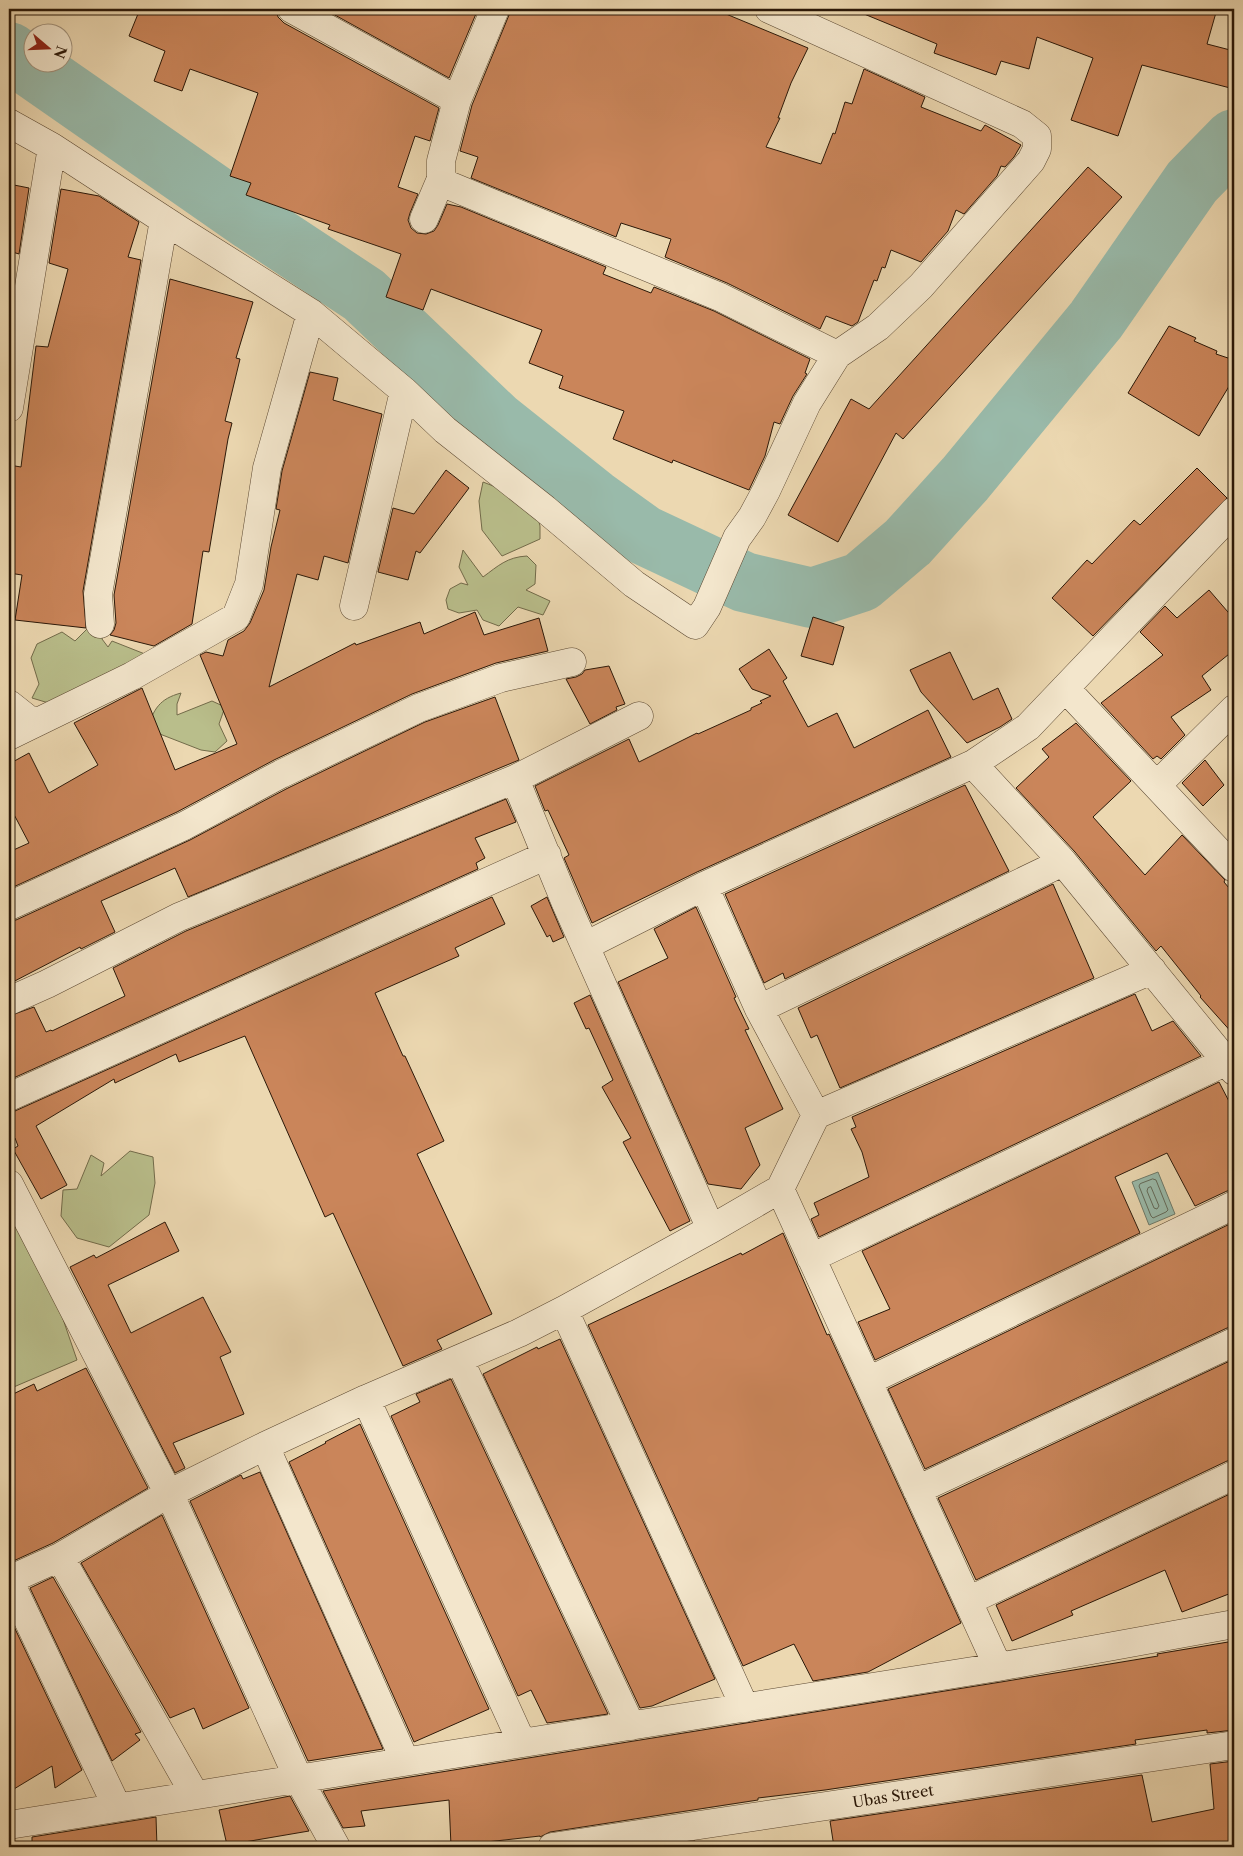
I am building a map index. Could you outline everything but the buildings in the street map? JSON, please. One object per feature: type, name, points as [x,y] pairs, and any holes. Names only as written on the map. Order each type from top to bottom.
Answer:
[{"type":"street","points":[[292,9],[457,100]]},
{"type":"street","points":[[424,219],[441,179],[440,161],[457,100],[496,9]]},
{"type":"street","points":[[9,122],[52,147],[311,313],[404,391],[445,430],[634,584],[692,625],[696,624],[706,608],[737,538],[762,500],[807,403],[837,355],[878,327],[921,286],[1031,161],[1037,149],[1037,136],[1022,124],[769,9]]},
{"type":"street","points":[[9,408],[52,147]]},
{"type":"street","points":[[441,179],[448,185],[720,297],[837,355]]},
{"type":"street","points":[[100,624],[98,594],[164,220]]},
{"type":"street","points":[[9,736],[132,676],[236,616],[249,584],[267,468],[311,313]]},
{"type":"street","points":[[354,606],[404,391]]},
{"type":"street","points":[[585,946],[704,886],[973,764],[1028,728],[1234,511]]},
{"type":"street","points":[[9,906],[184,826],[281,774],[420,708],[501,678],[572,662]]},
{"type":"street","points":[[1065,688],[1234,868]]},
{"type":"street","points":[[9,704],[33,723]]},
{"type":"street","points":[[1157,785],[1234,709]]},
{"type":"street","points":[[9,1001],[47,984],[179,917],[515,779],[639,716]]},
{"type":"street","points":[[812,1258],[1230,1066],[1063,862],[973,764]]},
{"type":"street","points":[[515,779],[585,946],[711,1229]]},
{"type":"street","points":[[9,1097],[547,855]]},
{"type":"street","points":[[759,1009],[1063,862]]},
{"type":"street","points":[[704,886],[759,1009],[816,1115]]},
{"type":"street","points":[[117,1807],[9,1580],[60,1557],[168,1494],[265,1446],[366,1398],[519,1333],[711,1229],[780,1189],[816,1115],[1152,970]]},
{"type":"street","points":[[9,1184],[176,1508],[299,1780],[336,1847]]},
{"type":"street","points":[[780,1189],[998,1667]]},
{"type":"street","points":[[868,1380],[1234,1206]]},
{"type":"street","points":[[564,1310],[745,1708]]},
{"type":"street","points":[[918,1490],[1234,1342]]},
{"type":"street","points":[[459,1359],[631,1726]]},
{"type":"street","points":[[366,1398],[522,1743]]},
{"type":"street","points":[[265,1446],[405,1761]]},
{"type":"street","points":[[968,1601],[1234,1475]]},
{"type":"street","points":[[60,1557],[195,1795]]},
{"type":"street","points":[[9,1825],[998,1667],[1234,1624]]},
{"type":"street","name":"Ubas Street","points":[[552,1847],[1234,1745]]},
{"type":"green space","points":[[483,482],[534,502],[540,526],[540,539],[502,556],[482,530],[479,501]]},
{"type":"green space","points":[[463,550],[483,577],[508,560],[527,556],[536,565],[535,584],[526,590],[550,601],[543,615],[518,607],[499,626],[483,620],[477,610],[459,613],[448,609],[446,600],[450,589],[461,583],[468,585],[459,567]]},
{"type":"green space","points":[[88,628],[104,632],[102,639],[108,647],[112,641],[155,658],[82,713],[32,698],[39,684],[31,658],[37,644],[62,632],[75,641]]},
{"type":"green space","points":[[181,693],[177,704],[177,715],[212,701],[225,707],[219,724],[227,741],[215,752],[201,750],[147,729],[158,706],[167,698]]},
{"type":"green space","points":[[130,1151],[153,1157],[155,1183],[149,1215],[109,1247],[77,1238],[61,1216],[63,1190],[77,1189],[91,1155],[104,1163],[101,1176]]},
{"type":"green space","points":[[9,1204],[39,1249],[77,1360],[9,1389]]},
{"type":"water","points":[[1158,1172],[1175,1214],[1149,1225],[1132,1182]]},
{"type":"waterway","points":[[9,52],[252,221],[364,295],[496,421],[594,499],[644,535],[744,582],[812,598],[861,582],[908,542],[965,479],[1096,320],[1192,182],[1234,139]]}]
